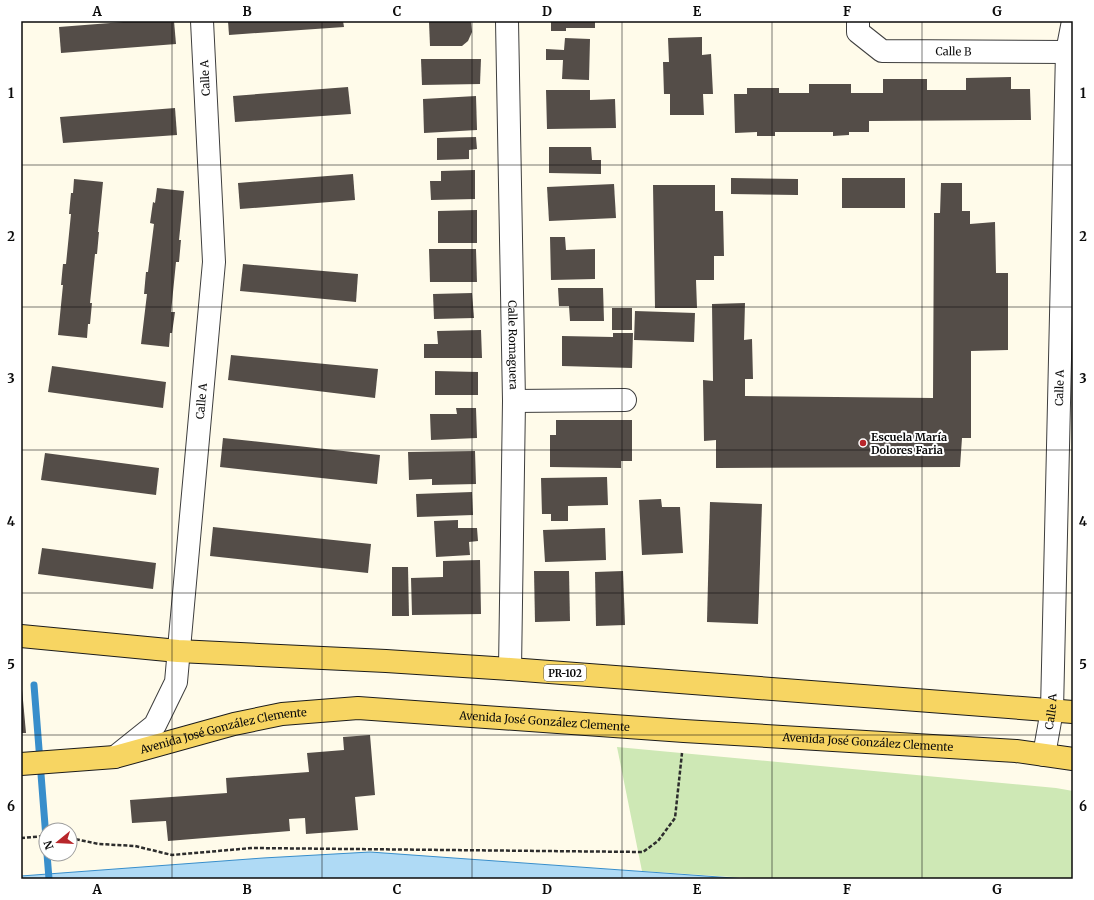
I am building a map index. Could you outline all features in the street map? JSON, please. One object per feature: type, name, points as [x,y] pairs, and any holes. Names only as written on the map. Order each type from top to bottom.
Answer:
[{"type":"main road","name":"PR-102","points":[[21,636],[178,651],[386,661],[510,669],[1063,711]]},
{"type":"main road","name":"Avenida José González Clemente","points":[[21,764],[115,757],[234,724],[282,714],[358,708],[684,731],[1016,751],[1073,758]]},
{"type":"street","name":"Calle A","points":[[115,757],[155,725],[176,682],[214,262],[202,21]]},
{"type":"street","name":"Calle Romaguera","points":[[507,21],[514,401],[510,669]]},
{"type":"street","name":"Calle B","points":[[858,21],[858,32],[882,51],[1067,52]]},
{"type":"street","name":"Calle A","points":[[1044,755],[1063,711],[1067,52],[1073,21]]},
{"type":"street","points":[[514,401],[625,400]]},
{"type":"path","points":[[78,840],[98,844],[135,846],[172,855],[252,848],[643,852],[658,841],[675,818],[684,731]]},
{"type":"path","points":[[21,838],[38,837]]},
{"type":"green space","points":[[617,747],[1056,788],[1073,791],[1073,879],[763,879],[642,871]]},
{"type":"water","points":[[370,852],[747,879],[21,879],[21,876],[263,858]]},
{"type":"building","points":[[136,21],[174,21],[176,44],[61,53],[59,27]]},
{"type":"building","points":[[228,21],[343,21],[344,27],[229,35]]},
{"type":"building","points":[[471,21],[472,32],[468,41],[462,46],[430,46],[429,22]]},
{"type":"building","points":[[551,21],[595,21],[595,28],[566,28],[566,31],[551,31]]},
{"type":"building","points":[[702,37],[702,55],[711,54],[713,94],[703,94],[704,115],[670,115],[670,94],[664,94],[663,62],[669,62],[668,38]]},
{"type":"building","points":[[565,38],[590,39],[589,80],[562,79],[563,60],[546,60],[546,49],[564,50]]},
{"type":"building","points":[[421,59],[481,59],[480,84],[422,85]]},
{"type":"building","points":[[1011,77],[1011,89],[1030,89],[1031,120],[869,121],[869,132],[849,132],[849,135],[833,136],[833,132],[775,132],[775,136],[757,136],[757,132],[735,133],[734,94],[747,94],[747,88],[779,88],[779,93],[809,93],[809,84],[851,84],[851,93],[883,93],[883,79],[927,79],[927,90],[966,90],[966,78]]},
{"type":"building","points":[[348,87],[351,114],[235,122],[233,96]]},
{"type":"building","points":[[546,90],[590,90],[590,100],[615,99],[616,128],[547,129]]},
{"type":"building","points":[[476,96],[477,130],[424,133],[423,99]]},
{"type":"building","points":[[175,108],[177,135],[63,143],[60,117]]},
{"type":"building","points":[[476,137],[477,149],[469,150],[469,159],[437,160],[437,138]]},
{"type":"building","points":[[549,147],[591,147],[592,160],[601,160],[601,174],[549,173]]},
{"type":"building","points":[[475,170],[475,199],[431,200],[430,181],[441,181],[441,171]]},
{"type":"building","points":[[353,174],[355,200],[240,209],[238,183]]},
{"type":"building","points":[[731,178],[798,179],[798,195],[731,194]]},
{"type":"building","points":[[842,178],[905,178],[905,208],[842,208]]},
{"type":"building","points":[[74,179],[103,182],[97,254],[95,254],[90,303],[92,303],[90,324],[88,324],[87,338],[58,335],[63,285],[61,285],[63,264],[66,264],[71,214],[69,214]]},
{"type":"building","points":[[941,183],[962,183],[962,211],[970,211],[970,224],[995,222],[996,273],[1008,273],[1008,350],[971,351],[971,438],[962,438],[960,467],[716,468],[716,440],[704,441],[703,380],[713,381],[712,304],[745,303],[744,340],[752,339],[753,379],[745,379],[745,396],[933,398],[934,213],[940,213]]},
{"type":"building","points":[[614,184],[616,218],[549,221],[547,187]]},
{"type":"building","points":[[653,185],[715,185],[715,211],[723,211],[724,256],[714,256],[714,280],[696,280],[697,308],[655,308]]},
{"type":"building","points":[[157,188],[184,191],[179,240],[181,240],[179,262],[176,262],[171,312],[175,312],[172,333],[170,333],[169,347],[141,344],[147,294],[144,294],[146,272],[148,272],[154,224],[150,223]]},
{"type":"building","points":[[477,210],[477,243],[438,243],[438,211]]},
{"type":"building","points":[[550,237],[565,237],[566,250],[595,249],[595,279],[551,280]]},
{"type":"building","points":[[429,249],[476,249],[477,282],[430,282]]},
{"type":"building","points":[[243,264],[358,274],[356,302],[240,291]]},
{"type":"building","points":[[558,288],[603,288],[604,321],[570,321],[569,306],[559,306]]},
{"type":"building","points":[[472,293],[474,318],[434,319],[433,294]]},
{"type":"building","points":[[612,308],[632,308],[632,330],[612,330]]},
{"type":"building","points":[[635,311],[695,313],[694,342],[634,340]]},
{"type":"building","points":[[481,330],[482,358],[424,358],[424,344],[438,344],[437,331]]},
{"type":"building","points":[[613,333],[633,333],[632,368],[562,366],[562,336],[613,337]]},
{"type":"building","points":[[231,355],[378,369],[375,398],[228,380]]},
{"type":"building","points":[[52,366],[166,382],[163,408],[48,392]]},
{"type":"building","points":[[435,371],[478,372],[478,395],[435,395]]},
{"type":"building","points":[[456,408],[476,408],[477,438],[431,440],[430,414],[457,414]]},
{"type":"building","points":[[556,420],[632,420],[632,461],[621,461],[621,468],[550,467],[550,435],[556,435]]},
{"type":"building","points":[[223,438],[380,455],[377,484],[220,467]]},
{"type":"building","points":[[475,451],[476,484],[432,485],[432,479],[409,480],[408,452]]},
{"type":"building","points":[[45,453],[159,468],[156,495],[41,480]]},
{"type":"building","points":[[607,477],[608,505],[568,506],[568,521],[551,521],[551,514],[542,514],[541,478]]},
{"type":"building","points":[[472,492],[473,515],[417,517],[416,494]]},
{"type":"building","points":[[661,499],[662,507],[680,507],[683,553],[642,555],[639,500]]},
{"type":"building","points":[[710,502],[762,504],[758,624],[707,622]]},
{"type":"building","points":[[458,520],[458,528],[477,528],[478,541],[469,542],[470,555],[436,557],[434,521]]},
{"type":"building","points":[[213,527],[371,544],[368,573],[210,556]]},
{"type":"building","points":[[605,528],[606,560],[545,562],[543,530]]},
{"type":"building","points":[[42,548],[156,563],[153,589],[38,574]]},
{"type":"building","points":[[480,560],[481,614],[412,615],[411,578],[443,577],[443,561]]},
{"type":"building","points":[[392,567],[408,567],[409,616],[392,616]]},
{"type":"building","points":[[534,571],[569,571],[570,621],[535,622]]},
{"type":"building","points":[[623,571],[625,625],[596,626],[595,572]]},
{"type":"building","points":[[22,689],[26,733],[21,733]]},
{"type":"building","points":[[370,735],[375,795],[355,797],[358,830],[306,834],[305,818],[289,819],[290,831],[168,841],[166,821],[132,823],[130,800],[227,793],[226,778],[309,772],[307,753],[344,750],[343,737]]},
{"type":"waterway","points":[[34,685],[45,822]]},
{"type":"waterway","points":[[48,862],[49,879]]},
{"type":"place","name":"Escuela María Dolores Faria","points":[[863,443]]}]
